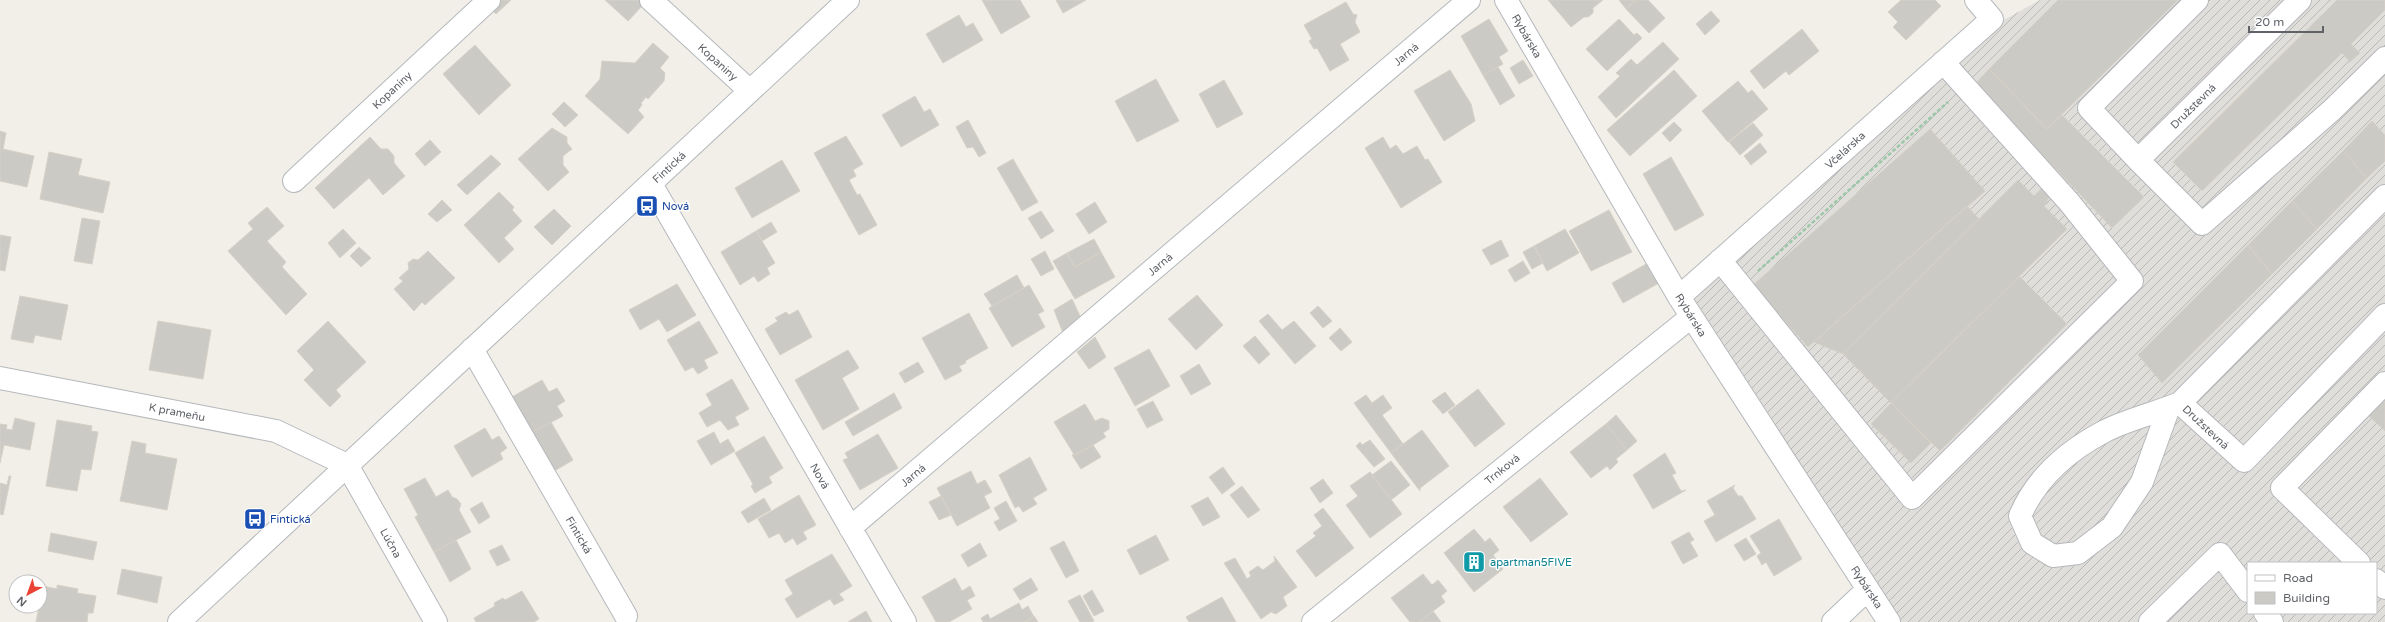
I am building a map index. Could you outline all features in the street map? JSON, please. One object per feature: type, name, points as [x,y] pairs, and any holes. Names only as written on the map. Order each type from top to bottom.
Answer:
[{"type":"street","name":"Kopaniny","points":[[294,181],[489,0]]},
{"type":"street","name":"Kopaniny","points":[[651,0],[750,91]]},
{"type":"street","name":"Fintická","points":[[179,622],[848,0]]},
{"type":"street","name":"Jarná","points":[[850,528],[1469,0]]},
{"type":"street","name":"Rybárska","points":[[1506,0],[1691,317],[1889,622]]},
{"type":"street","name":"Včelárska","points":[[1679,297],[1992,19],[1976,0]]},
{"type":"street","points":[[2197,0],[2089,108],[2202,224],[2332,110],[2385,58]]},
{"type":"street","name":"Družstevná","points":[[2138,160],[2300,0]]},
{"type":"street","points":[[1720,260],[1912,498],[2132,281],[2069,202],[1943,62]]},
{"type":"street","name":"Nová","points":[[651,184],[904,622]]},
{"type":"street","name":"Družstevná","points":[[2385,196],[2175,405],[2244,461],[2385,315]]},
{"type":"street","name":"Trnková","points":[[1313,622],[1691,317]]},
{"type":"street","name":"Fintická","points":[[472,349],[626,616]]},
{"type":"street","name":"K prameňu","points":[[0,378],[276,431],[347,465]]},
{"type":"street","points":[[2358,562],[2282,488],[2385,383]]},
{"type":"street","points":[[2175,405],[2142,482],[2112,527],[2078,553],[2053,556],[2032,543],[2020,516],[2028,498],[2055,465],[2105,431],[2175,405]]},
{"type":"street","name":"Lúčna","points":[[347,465],[436,622]]},
{"type":"street","points":[[2150,622],[2220,554],[2247,590]]},
{"type":"street","points":[[2377,581],[2385,588]]},
{"type":"street","points":[[1833,622],[1868,589]]},
{"type":"street","points":[[2266,614],[2272,622]]},
{"type":"path","points":[[1741,286],[1966,86]]},
{"type":"shaded area","points":[[2040,0],[2385,0],[2385,622],[1879,622],[1678,308],[2002,21]]},
{"type":"building","points":[[499,0],[511,0],[496,14],[490,8]]},
{"type":"building","points":[[605,0],[639,0],[644,4],[628,21]]},
{"type":"building","points":[[982,0],[1020,0],[1030,17],[1001,34]]},
{"type":"building","points":[[1056,0],[1086,0],[1063,13]]},
{"type":"building","points":[[1548,0],[1603,0],[1593,8],[1593,13],[1588,17],[1584,17],[1571,27]]},
{"type":"building","points":[[1619,0],[1636,0],[1626,9]]},
{"type":"building","points":[[1636,0],[1648,0],[1665,18],[1649,33],[1626,9]]},
{"type":"building","points":[[1901,0],[1935,0],[1941,6],[1906,40],[1893,27],[1898,22],[1888,12]]},
{"type":"building","points":[[2058,0],[2178,0],[2047,129],[1989,69]]},
{"type":"building","points":[[2337,0],[2385,0],[2385,10],[2351,44],[2360,53],[2350,62],[2342,53],[2202,191],[2173,162]]},
{"type":"building","points":[[1346,2],[1353,14],[1357,15],[1355,22],[1360,32],[1340,44],[1349,60],[1330,71],[1317,48],[1314,49],[1309,41],[1312,39],[1304,25]]},
{"type":"building","points":[[1711,11],[1720,21],[1705,35],[1696,24]]},
{"type":"building","points":[[959,15],[966,27],[973,23],[983,40],[943,63],[926,34]]},
{"type":"building","points":[[1489,19],[1508,51],[1499,57],[1503,64],[1483,75],[1461,36]]},
{"type":"building","points":[[1619,19],[1634,35],[1637,33],[1642,38],[1607,71],[1586,49]]},
{"type":"building","points":[[1802,29],[1819,51],[1789,75],[1786,71],[1764,89],[1750,71]]},
{"type":"building","points":[[1663,42],[1679,59],[1616,118],[1598,97],[1620,76],[1616,73],[1631,59],[1637,65]]},
{"type":"building","points":[[653,43],[669,57],[660,68],[665,73],[664,81],[648,99],[646,97],[641,103],[642,105],[638,110],[644,117],[628,134],[585,96],[600,79],[602,61],[635,63]]},
{"type":"building","points":[[475,45],[511,85],[479,115],[443,74]]},
{"type":"building","points":[[1523,60],[1533,76],[1519,84],[1510,68]]},
{"type":"building","points":[[1498,67],[1515,96],[1500,105],[1483,75]]},
{"type":"building","points":[[1989,69],[2047,129],[2062,115],[2144,197],[2112,228],[1975,84]]},
{"type":"building","points":[[1450,70],[1471,104],[1475,121],[1444,141],[1414,91]]},
{"type":"building","points":[[1674,70],[1697,96],[1630,156],[1607,130]]},
{"type":"building","points":[[1156,79],[1179,121],[1137,142],[1115,101]]},
{"type":"building","points":[[1224,80],[1243,114],[1217,128],[1199,94]]},
{"type":"building","points":[[1738,81],[1748,93],[1752,90],[1768,109],[1728,142],[1702,111]]},
{"type":"building","points":[[915,96],[924,112],[930,109],[939,125],[901,147],[882,115]]},
{"type":"building","points":[[564,102],[578,115],[565,127],[552,114]]},
{"type":"building","points":[[968,120],[986,153],[979,157],[973,147],[967,148],[956,127]]},
{"type":"building","points":[[2372,121],[2385,135],[2385,161],[2367,178],[2343,151]]},
{"type":"building","points":[[1674,122],[1682,130],[1670,142],[1662,133]]},
{"type":"building","points":[[1753,123],[1763,135],[1740,155],[1729,142]]},
{"type":"building","points":[[552,128],[567,137],[567,143],[572,149],[563,156],[563,165],[569,172],[548,191],[518,159]]},
{"type":"building","points":[[1930,129],[1985,191],[1808,347],[1753,285]]},
{"type":"building","points":[[0,131],[6,133],[3,149],[34,156],[27,187],[0,181]]},
{"type":"building","points":[[846,136],[863,164],[853,170],[856,176],[849,180],[857,195],[860,194],[877,225],[859,235],[814,153]]},
{"type":"building","points":[[370,137],[381,149],[388,149],[394,156],[394,163],[405,176],[383,195],[369,178],[334,209],[315,188]]},
{"type":"building","points":[[1383,137],[1390,149],[1396,145],[1403,154],[1417,146],[1425,160],[1428,159],[1442,182],[1401,208],[1365,148]]},
{"type":"building","points":[[430,140],[441,152],[425,166],[415,154]]},
{"type":"building","points":[[1760,143],[1767,152],[1751,165],[1744,156]]},
{"type":"building","points":[[2343,151],[2367,178],[2317,229],[2292,201]]},
{"type":"building","points":[[49,152],[82,159],[78,175],[110,182],[103,213],[40,199]]},
{"type":"building","points":[[491,155],[501,164],[467,195],[457,185]]},
{"type":"building","points":[[1671,157],[1704,215],[1675,231],[1643,174]]},
{"type":"building","points":[[1013,159],[1038,202],[1022,211],[997,168]]},
{"type":"building","points":[[782,160],[800,191],[752,218],[735,188]]},
{"type":"building","points":[[2018,180],[2034,196],[2046,184],[2049,198],[2044,206],[2067,229],[1891,403],[1843,354]]},
{"type":"building","points":[[499,192],[514,207],[512,210],[522,221],[504,238],[514,249],[499,263],[464,225]]},
{"type":"building","points":[[442,200],[452,210],[437,222],[428,214]]},
{"type":"building","points":[[2292,201],[2317,229],[2272,274],[2248,245]]},
{"type":"building","points":[[1095,202],[1107,222],[1089,234],[1076,214]]},
{"type":"building","points":[[1967,206],[1979,219],[1843,354],[1814,342]]},
{"type":"building","points":[[267,207],[284,226],[267,241],[286,262],[282,267],[307,294],[286,315],[228,251],[253,229],[248,223]]},
{"type":"building","points":[[554,209],[571,226],[552,245],[534,227]]},
{"type":"building","points":[[1609,210],[1632,252],[1591,271],[1569,231]]},
{"type":"building","points":[[1041,211],[1054,231],[1041,239],[1028,218]]},
{"type":"building","points":[[82,218],[100,221],[92,264],[74,261]]},
{"type":"building","points":[[771,222],[777,232],[762,241],[756,231]]},
{"type":"building","points":[[343,229],[356,243],[340,258],[328,243]]},
{"type":"building","points":[[1565,229],[1579,253],[1547,271],[1534,246]]},
{"type":"building","points":[[756,231],[775,263],[767,268],[770,274],[758,282],[754,276],[740,285],[721,252]]},
{"type":"building","points":[[0,235],[11,237],[5,271],[0,270]]},
{"type":"building","points":[[1094,239],[1101,252],[1075,267],[1067,253]]},
{"type":"building","points":[[1501,240],[1509,256],[1491,265],[1482,250]]},
{"type":"building","points":[[2248,245],[2272,274],[2162,383],[2138,355]]},
{"type":"building","points":[[1534,246],[1543,263],[1532,269],[1523,252]]},
{"type":"building","points":[[359,247],[371,258],[361,267],[350,256]]},
{"type":"building","points":[[428,251],[455,278],[425,305],[422,302],[414,311],[394,289],[403,281],[399,278],[409,269],[408,263],[413,259],[418,260]]},
{"type":"building","points":[[1045,251],[1054,269],[1041,276],[1031,259]]},
{"type":"building","points":[[1101,252],[1115,277],[1075,299],[1053,261],[1067,253],[1075,267]]},
{"type":"building","points":[[1523,261],[1530,273],[1515,282],[1508,270]]},
{"type":"building","points":[[1648,263],[1659,283],[1623,303],[1612,283]]},
{"type":"building","points":[[1017,275],[1024,288],[992,306],[984,294]]},
{"type":"building","points":[[2019,276],[2067,324],[1940,451],[1891,403]]},
{"type":"building","points":[[677,284],[696,315],[667,332],[659,319],[640,330],[629,310]]},
{"type":"building","points":[[1029,285],[1044,311],[1038,314],[1045,327],[1012,347],[989,308]]},
{"type":"building","points":[[1197,295],[1223,325],[1196,350],[1168,319]]},
{"type":"building","points":[[20,296],[68,305],[61,340],[35,335],[33,343],[11,339]]},
{"type":"building","points":[[1072,299],[1081,318],[1063,333],[1054,310]]},
{"type":"building","points":[[1318,306],[1332,321],[1323,328],[1310,313]]},
{"type":"building","points":[[798,310],[812,337],[780,355],[765,329],[778,321],[775,318],[786,312],[789,315]]},
{"type":"building","points":[[969,313],[988,348],[965,361],[966,363],[959,366],[962,371],[945,380],[922,338]]},
{"type":"building","points":[[1268,314],[1282,330],[1294,321],[1316,346],[1295,364],[1259,321]]},
{"type":"building","points":[[158,321],[211,330],[203,379],[149,370]]},
{"type":"building","points":[[328,321],[366,362],[336,390],[341,396],[330,407],[304,380],[314,370],[297,351]]},
{"type":"building","points":[[699,321],[718,353],[704,360],[708,368],[698,374],[693,367],[685,371],[667,340]]},
{"type":"building","points":[[1340,328],[1352,342],[1341,351],[1329,338]]},
{"type":"building","points":[[1255,336],[1270,354],[1259,364],[1243,346]]},
{"type":"building","points":[[1095,337],[1106,357],[1089,369],[1077,352]]},
{"type":"building","points":[[1149,349],[1170,386],[1135,406],[1114,368]]},
{"type":"building","points":[[848,350],[859,368],[842,378],[859,409],[823,430],[795,380]]},
{"type":"building","points":[[918,362],[924,372],[905,383],[899,373]]},
{"type":"building","points":[[1199,364],[1211,384],[1191,395],[1180,376]]},
{"type":"building","points":[[732,379],[749,409],[735,417],[739,425],[728,430],[720,420],[707,427],[699,413],[712,405],[706,394]]},
{"type":"building","points":[[542,380],[549,392],[557,388],[565,401],[557,406],[563,416],[529,434],[510,398]]},
{"type":"building","points":[[1478,389],[1505,424],[1475,447],[1448,412]]},
{"type":"building","points":[[1445,392],[1455,405],[1443,414],[1432,401]]},
{"type":"building","points":[[894,393],[902,408],[853,436],[845,422]]},
{"type":"building","points":[[1366,395],[1372,403],[1383,395],[1392,408],[1382,415],[1403,444],[1391,453],[1354,403]]},
{"type":"building","points":[[2385,400],[2385,431],[2369,416]]},
{"type":"building","points":[[1153,401],[1163,420],[1147,428],[1137,409]]},
{"type":"building","points":[[1891,403],[1931,443],[1911,463],[1871,424]]},
{"type":"building","points":[[1085,404],[1095,421],[1102,418],[1109,421],[1109,429],[1103,433],[1106,437],[1075,456],[1054,422]]},
{"type":"building","points":[[1616,415],[1637,441],[1627,450],[1606,424]]},
{"type":"building","points":[[15,418],[35,423],[30,450],[4,445],[0,463],[0,424],[7,425],[6,429],[12,430]]},
{"type":"building","points":[[57,420],[92,426],[91,431],[98,432],[91,470],[81,469],[77,491],[46,486]]},
{"type":"building","points":[[551,422],[573,460],[551,473],[529,434]]},
{"type":"building","points":[[1606,424],[1627,450],[1616,459],[1618,462],[1610,470],[1607,466],[1591,478],[1570,452]]},
{"type":"building","points":[[485,428],[492,440],[499,436],[507,448],[500,453],[503,459],[472,477],[454,446]]},
{"type":"building","points":[[1422,430],[1449,466],[1420,488],[1420,491],[1391,453]]},
{"type":"building","points":[[714,432],[720,444],[728,439],[735,451],[711,465],[697,441]]},
{"type":"building","points":[[878,434],[898,468],[860,490],[843,460],[848,458],[845,453]]},
{"type":"building","points":[[764,436],[783,468],[769,477],[772,483],[755,493],[751,486],[753,484],[735,453]]},
{"type":"building","points":[[1370,440],[1385,459],[1374,467],[1356,446],[1360,442],[1362,445]]},
{"type":"building","points":[[132,441],[146,444],[145,453],[177,459],[167,510],[120,501]]},
{"type":"building","points":[[1093,445],[1101,457],[1081,469],[1072,455]]},
{"type":"building","points":[[1665,453],[1676,473],[1672,475],[1681,491],[1686,490],[1653,509],[1633,475]]},
{"type":"building","points":[[1030,457],[1047,490],[1033,498],[1037,504],[1023,512],[1019,506],[1015,508],[999,475]]},
{"type":"building","points":[[1391,461],[1410,485],[1391,500],[1372,475]]},
{"type":"building","points":[[1223,467],[1235,484],[1222,494],[1209,477]]},
{"type":"building","points":[[971,471],[977,484],[985,480],[992,492],[984,496],[990,508],[957,526],[937,488]]},
{"type":"building","points":[[1370,472],[1402,514],[1370,538],[1346,505],[1358,496],[1350,486]]},
{"type":"building","points":[[9,476],[11,476],[3,515],[0,514],[0,483],[7,485]]},
{"type":"building","points":[[425,478],[436,497],[448,490],[452,497],[457,499],[461,504],[459,510],[471,532],[434,552],[415,517],[418,515],[404,489]]},
{"type":"building","points":[[1540,478],[1568,514],[1531,542],[1503,507]]},
{"type":"building","points":[[1323,479],[1333,493],[1320,503],[1310,488]]},
{"type":"building","points":[[1735,485],[1733,488],[1738,496],[1742,496],[1756,519],[1716,542],[1704,521],[1715,515],[1707,501]]},
{"type":"building","points":[[1242,486],[1260,510],[1248,518],[1230,495]]},
{"type":"building","points":[[799,495],[816,525],[803,532],[807,539],[797,545],[793,538],[785,543],[779,533],[769,538],[758,519]]},
{"type":"building","points":[[941,496],[951,515],[939,520],[929,502]]},
{"type":"building","points":[[1208,497],[1220,517],[1203,526],[1191,506]]},
{"type":"building","points":[[764,498],[771,510],[748,523],[741,512]]},
{"type":"building","points":[[1006,501],[1017,521],[999,531],[994,522],[1000,519],[994,508]]},
{"type":"building","points":[[482,502],[490,517],[479,524],[470,509]]},
{"type":"building","points":[[1323,508],[1354,548],[1316,577],[1296,551],[1316,536],[1313,533],[1322,526],[1314,515]]},
{"type":"building","points":[[1779,519],[1802,559],[1774,576],[1766,562],[1762,565],[1757,556],[1761,553],[1750,536]]},
{"type":"building","name":"apartman5FIVE","points":[[1474,529],[1485,542],[1490,538],[1499,550],[1493,555],[1503,569],[1474,592],[1444,553]]},
{"type":"building","points":[[1689,532],[1694,540],[1690,542],[1698,556],[1683,564],[1671,542]]},
{"type":"building","points":[[51,533],[97,542],[93,560],[48,551]]},
{"type":"building","points":[[1156,535],[1169,560],[1140,575],[1127,550]]},
{"type":"building","points":[[1746,538],[1756,554],[1744,561],[1734,545]]},
{"type":"building","points":[[456,540],[471,569],[450,582],[434,552]]},
{"type":"building","points":[[1064,541],[1079,571],[1066,578],[1050,548]]},
{"type":"building","points":[[980,543],[987,556],[968,567],[961,555]]},
{"type":"building","points":[[502,545],[510,560],[497,566],[489,551]]},
{"type":"building","points":[[832,554],[852,586],[839,594],[844,600],[834,605],[830,599],[797,618],[785,599],[793,594],[785,580]]},
{"type":"building","points":[[1274,556],[1297,587],[1283,597],[1287,606],[1276,614],[1271,612],[1261,619],[1224,563],[1235,558],[1247,579],[1251,576],[1249,572],[1258,566],[1263,570],[1275,561]]},
{"type":"building","points":[[122,569],[162,577],[157,603],[117,594]]},
{"type":"building","points":[[1423,574],[1432,585],[1438,580],[1447,591],[1441,596],[1445,602],[1419,622],[1410,622],[1391,598]]},
{"type":"building","points":[[955,578],[962,591],[970,586],[975,596],[967,600],[972,609],[949,622],[936,622],[922,597]]},
{"type":"building","points":[[1031,578],[1038,590],[1020,600],[1013,589]]},
{"type":"building","points":[[57,585],[78,589],[77,593],[96,596],[93,613],[88,613],[87,622],[36,622],[38,614],[48,614],[48,587],[57,589]]},
{"type":"building","points":[[1092,590],[1104,611],[1094,616],[1083,596]]},
{"type":"building","points":[[522,591],[539,619],[534,622],[476,622],[474,618],[495,606],[494,603],[503,598],[505,600]]},
{"type":"building","points":[[1080,595],[1094,621],[1092,622],[1080,622],[1068,601]]},
{"type":"building","points":[[1222,597],[1236,622],[1189,622],[1186,617]]},
{"type":"building","points":[[1019,603],[1022,610],[1028,606],[1034,617],[1024,622],[983,622],[981,618],[988,614],[990,619]]},
{"type":"building","points":[[866,611],[872,622],[848,622]]},
{"type":"building","points":[[1433,611],[1441,622],[1419,622]]},
{"type":"building","points":[[1034,617],[1038,622],[1024,622]]},
{"type":"place","name":"Nová","points":[[647,206]]},
{"type":"place","name":"Fintická","points":[[255,519]]},
{"type":"place","name":"apartman5FIVE","points":[[1474,562]]}]
